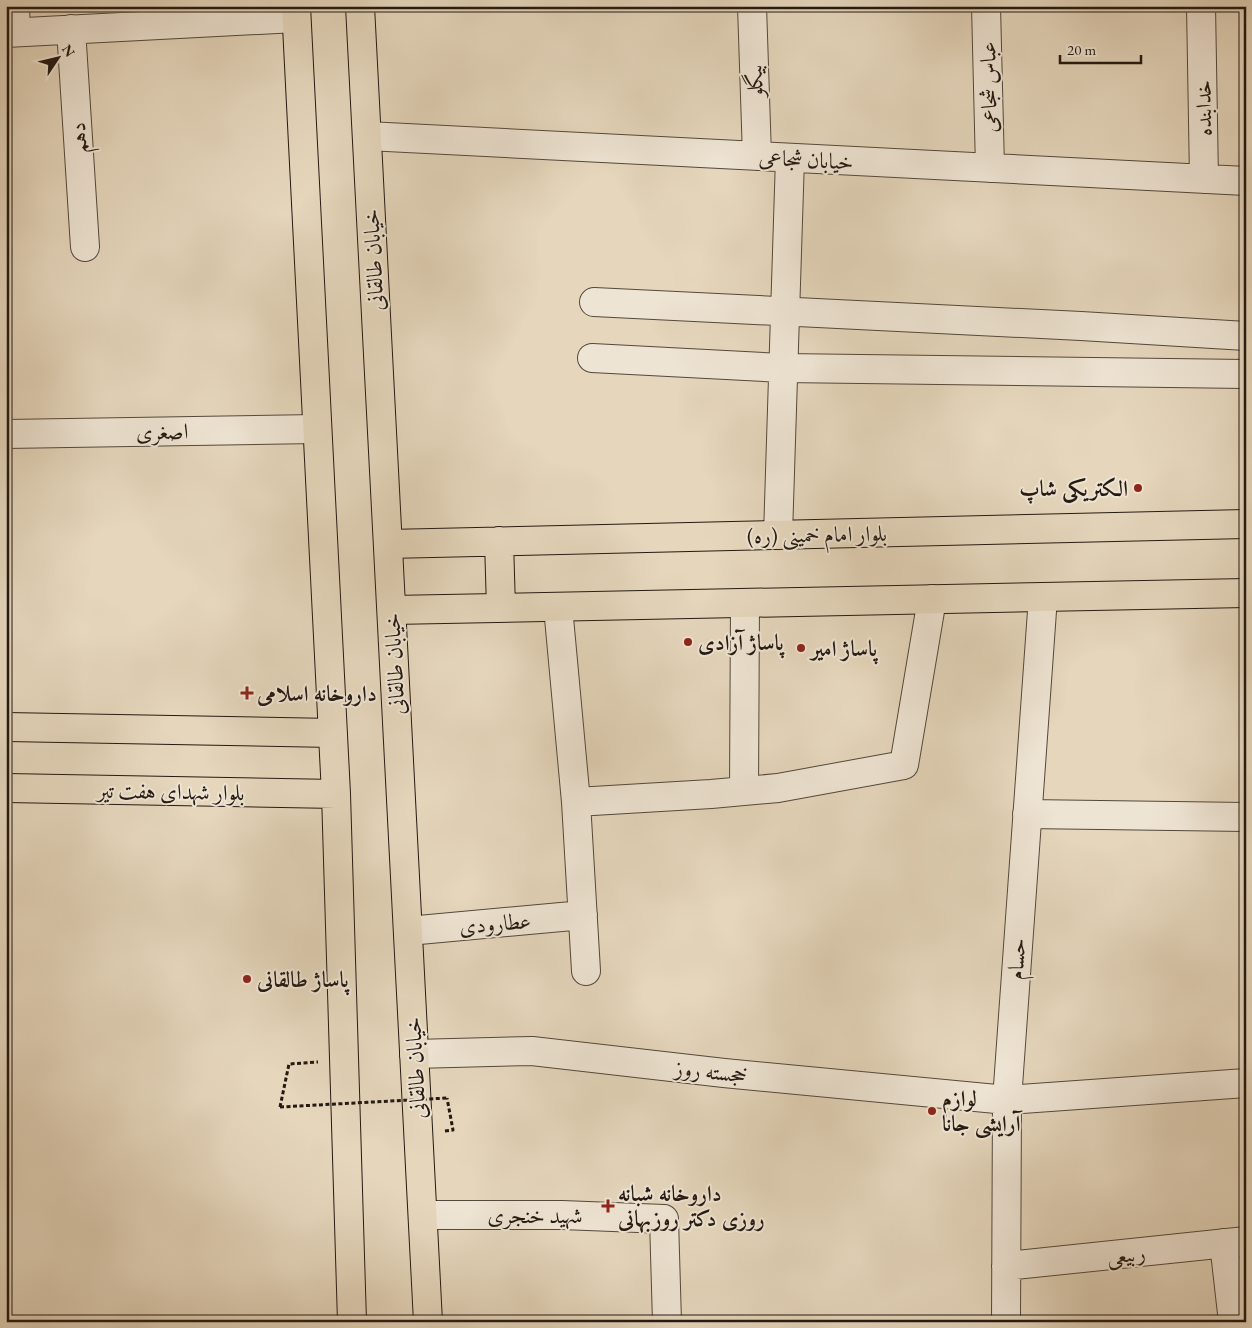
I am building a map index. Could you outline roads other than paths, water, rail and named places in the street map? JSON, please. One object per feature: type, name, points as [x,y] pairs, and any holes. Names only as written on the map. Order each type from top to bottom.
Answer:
[{"type":"main road","name":"خیابان طالقانی","points":[[360,6],[428,1321]]},
{"type":"main road","points":[[296,12],[336,794],[352,1322]]},
{"type":"main road","name":"بلوار امام خمینی (ره)","points":[[388,544],[1246,524]]},
{"type":"main road","points":[[499,541],[501,608]]},
{"type":"main road","points":[[392,610],[1246,593]]},
{"type":"main road","points":[[6,727],[333,733]]},
{"type":"main road","name":"بلوار شهدای هفت تیر","points":[[6,788],[336,794]]},
{"type":"street","name":"بیگلو","points":[[752,6],[757,156]]},
{"type":"street","name":"عباس شجاعی","points":[[986,6],[990,168]]},
{"type":"street","name":"خدابنده","points":[[1201,6],[1204,179]]},
{"type":"street","points":[[12,24],[71,29],[296,12]]},
{"type":"street","name":"دهم","points":[[71,29],[86,248]]},
{"type":"street","name":"خیابان شجاعی","points":[[367,136],[1246,181]]},
{"type":"street","points":[[778,535],[790,158]]},
{"type":"street","points":[[594,302],[1246,336]]},
{"type":"street","points":[[592,358],[783,368],[1246,374]]},
{"type":"street","name":"اصغری","points":[[6,434],[317,429]]},
{"type":"street","name":"حسام","points":[[1006,1322],[1007,1100],[1043,597]]},
{"type":"street","points":[[576,802],[778,788],[904,765],[932,599]]},
{"type":"street","points":[[744,791],[745,603]]},
{"type":"street","points":[[558,607],[576,802],[586,971]]},
{"type":"street","points":[[1027,814],[1246,817]]},
{"type":"street","name":"عطارودی","points":[[408,931],[583,915]]},
{"type":"street","name":"خجسته روز","points":[[414,1054],[532,1051],[724,1073],[1007,1100],[1246,1083]]},
{"type":"street","name":"شهید خنجری","points":[[423,1216],[562,1215],[664,1219],[667,1322]]},
{"type":"street","points":[[1234,1322],[1235,1242]]},
{"type":"street","name":"ربیعی","points":[[1006,1266],[1235,1242]]},
{"type":"place","name":"الکتریکی شاپ","points":[[1138,488]]},
{"type":"place","name":"پاساژ آزادی","points":[[688,642]]},
{"type":"place","name":"پاساژ امیر","points":[[801,648]]},
{"type":"place","name":"داروخانه اسلامی","points":[[247,693]]},
{"type":"place","name":"پاساژ طالقانی","points":[[247,979]]},
{"type":"place","name":"لوازم آرایشی جانا","points":[[932,1111]]},
{"type":"place","name":"داروخانه شبانه روزی دکتر روزبهانی","points":[[608,1206]]}]
